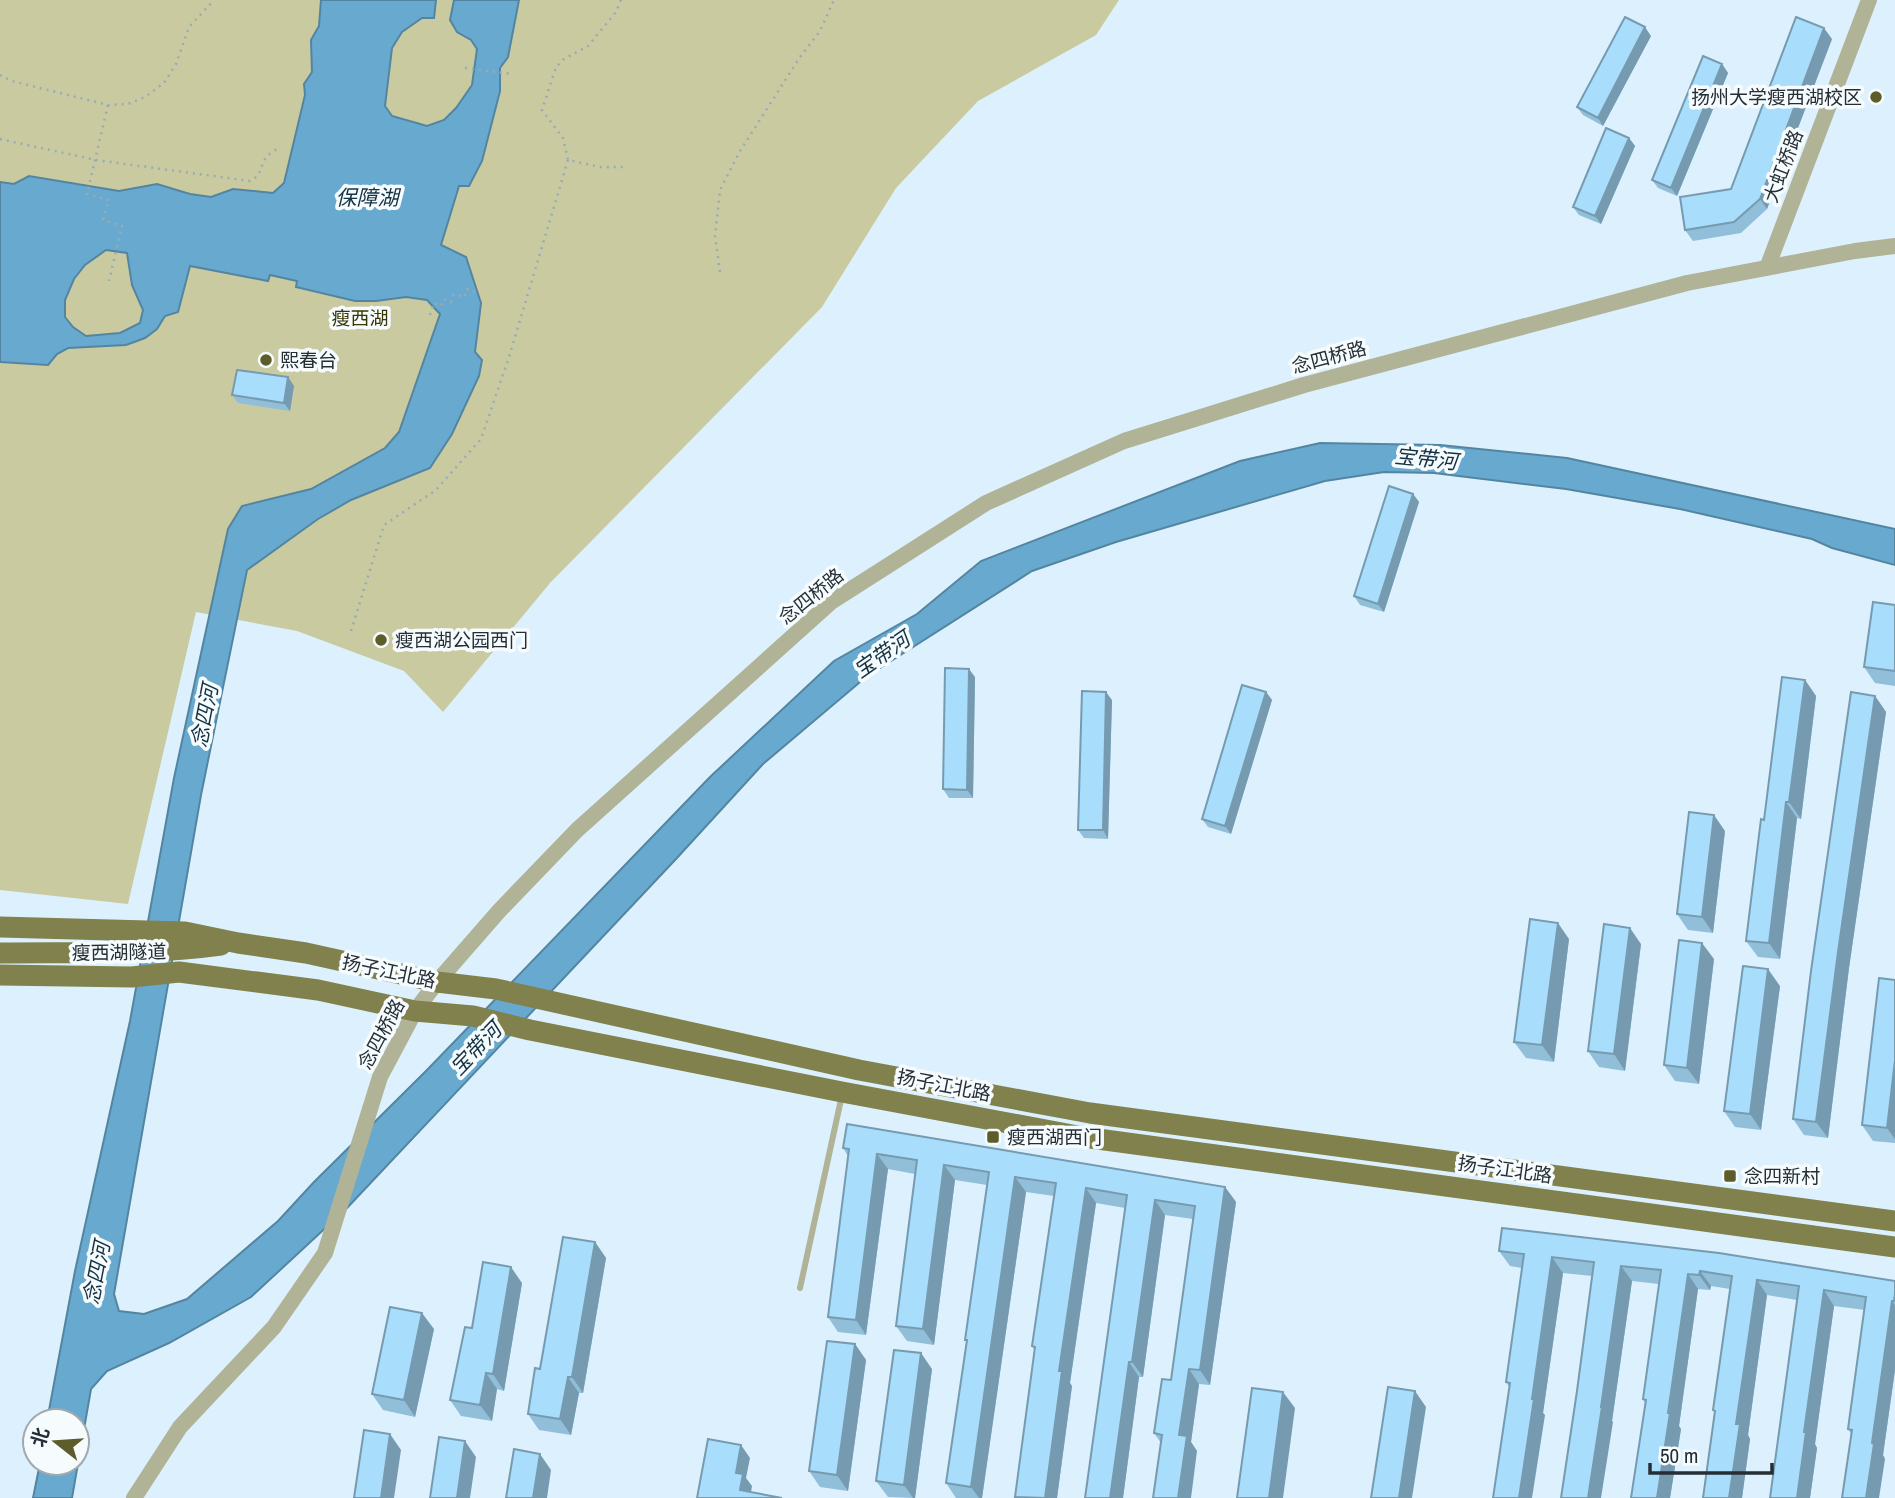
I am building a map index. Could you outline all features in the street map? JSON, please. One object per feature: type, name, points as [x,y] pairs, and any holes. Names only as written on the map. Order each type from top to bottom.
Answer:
[{"type":"main road","name":"扬子江北路","points":[[0,927],[136,931],[182,952],[318,990],[415,1011],[473,1016],[842,1093],[1083,1137],[1895,1247]]},
{"type":"main road","name":"扬子江北路","points":[[0,975],[132,978],[182,952],[238,943],[306,953],[437,982],[496,989],[859,1070],[1090,1113],[1895,1221]]},
{"type":"main road","name":"瘦西湖隧道","points":[[0,953],[182,952]]},
{"type":"street","name":"大虹桥路","points":[[1767,268],[1869,0]]},
{"type":"street","name":"念四桥路","points":[[134,1498],[180,1427],[274,1327],[325,1252],[380,1077],[415,1011],[437,982],[499,911],[577,830],[831,602],[986,503],[1124,441],[1304,385],[1687,284],[1855,251],[1895,246]]},
{"type":"lane","points":[[800,1288],[842,1093]]},
{"type":"path","points":[[0,75],[12,81],[108,105],[128,104],[145,97],[164,83],[176,64],[189,27],[214,0]]},
{"type":"path","points":[[351,631],[384,524],[436,490],[481,439],[509,357],[568,160],[563,138],[542,110],[556,67],[564,59],[588,46],[616,12],[621,0]]},
{"type":"path","points":[[720,272],[715,236],[720,190],[740,152],[800,57],[820,31],[834,0]]},
{"type":"path","points":[[465,68],[512,74]]},
{"type":"path","points":[[108,105],[87,194],[109,200],[103,220],[122,226],[109,281]]},
{"type":"path","points":[[0,139],[96,160],[250,181],[260,173],[267,156],[277,149]]},
{"type":"path","points":[[568,160],[600,167],[623,167]]},
{"type":"path","points":[[430,315],[434,303],[441,306],[444,299],[451,302],[454,294],[464,297],[467,289],[475,292]]},
{"type":"green space","name":"瘦西湖","points":[[0,0],[1119,0],[1096,35],[978,101],[896,188],[822,307],[550,583],[443,712],[404,671],[297,631],[196,612],[128,904],[0,890]]},
{"type":"water","points":[[321,0],[436,0],[434,18],[422,18],[402,32],[392,48],[385,106],[392,116],[427,126],[444,120],[472,85],[477,49],[471,40],[457,32],[450,20],[454,0],[519,0],[508,57],[500,68],[500,91],[482,161],[469,186],[459,186],[441,245],[466,257],[481,303],[475,352],[482,360],[479,376],[452,434],[430,468],[351,500],[318,519],[247,570],[201,795],[114,1294],[119,1311],[144,1314],[187,1299],[278,1221],[710,777],[834,661],[917,614],[981,561],[1240,461],[1320,443],[1440,445],[1567,458],[1895,529],[1895,565],[1832,548],[1812,539],[1680,509],[1566,489],[1434,473],[1384,472],[1325,481],[1116,542],[1032,571],[866,677],[763,764],[347,1208],[251,1297],[169,1343],[107,1371],[91,1389],[88,1407],[50,1407],[75,1271],[130,1021],[174,778],[228,529],[242,506],[311,489],[385,448],[399,432],[440,314],[427,300],[406,297],[355,301],[296,287],[297,281],[270,275],[268,281],[190,266],[178,312],[165,316],[157,329],[145,338],[126,345],[68,348],[57,354],[48,365],[0,362],[0,182],[14,184],[29,176],[119,191],[157,184],[211,197],[233,189],[273,193],[284,183],[305,95],[304,84],[312,72],[311,40],[319,26]],"holes":[[[106,250],[127,253],[132,285],[143,310],[140,323],[120,333],[86,336],[65,317],[65,300],[74,279],[85,265]]]},
{"type":"water","points":[[37,1477],[76,1477],[72,1498],[33,1498]]},
{"type":"building","points":[[1625,17],[1645,27],[1598,118],[1577,107]]},
{"type":"building","points":[[1796,17],[1824,28],[1760,199],[1734,222],[1685,230],[1680,197],[1731,189]]},
{"type":"building","points":[[1703,56],[1722,64],[1671,188],[1652,180]]},
{"type":"building","points":[[1606,128],[1629,138],[1595,216],[1573,207]]},
{"type":"building","points":[[237,370],[288,377],[284,403],[232,395]]},
{"type":"building","points":[[1389,486],[1413,494],[1378,604],[1354,596]]},
{"type":"building","points":[[1873,602],[1895,605],[1895,671],[1864,667]]},
{"type":"building","points":[[945,668],[969,669],[967,790],[943,789]]},
{"type":"building","points":[[1782,677],[1805,680],[1789,802],[1786,802],[1769,943],[1746,941],[1761,819],[1764,820]]},
{"type":"building","points":[[1242,685],[1266,692],[1225,826],[1202,819]]},
{"type":"building","points":[[1082,691],[1106,692],[1103,830],[1078,830]]},
{"type":"building","points":[[1851,692],[1875,696],[1816,1122],[1793,1119]]},
{"type":"building","points":[[1689,812],[1714,815],[1702,917],[1677,914]]},
{"type":"building","points":[[1530,919],[1558,923],[1542,1045],[1514,1042]]},
{"type":"building","points":[[1604,924],[1630,928],[1614,1054],[1588,1051]]},
{"type":"building","points":[[1679,940],[1702,943],[1687,1068],[1664,1065]]},
{"type":"building","points":[[1743,966],[1768,969],[1750,1114],[1724,1111]]},
{"type":"building","points":[[1879,978],[1895,980],[1895,1060],[1887,1128],[1862,1125]]},
{"type":"building","points":[[847,1124],[1225,1187],[1200,1370],[1189,1369],[1179,1435],[1187,1436],[1178,1498],[1153,1498],[1162,1435],[1154,1433],[1162,1379],[1171,1380],[1195,1206],[1155,1200],[1110,1498],[1085,1498],[1127,1195],[1086,1188],[1059,1371],[1062,1371],[1045,1498],[1015,1497],[1035,1347],[1032,1346],[1056,1183],[1015,1177],[971,1487],[946,1483],[989,1172],[944,1165],[923,1329],[896,1326],[917,1160],[877,1154],[856,1320],[828,1317],[849,1149],[843,1148]]},
{"type":"building","points":[[1502,1228],[1719,1253],[1895,1281],[1866,1498],[1842,1498],[1852,1430],[1848,1429],[1866,1297],[1824,1290],[1797,1498],[1770,1498],[1799,1286],[1757,1280],[1736,1424],[1740,1424],[1729,1498],[1703,1498],[1732,1276],[1700,1271],[1699,1275],[1688,1274],[1657,1498],[1631,1498],[1661,1270],[1621,1266],[1588,1498],[1561,1498],[1594,1262],[1552,1257],[1519,1498],[1493,1498],[1510,1383],[1506,1382],[1524,1254],[1499,1251]]},
{"type":"building","points":[[563,1237],[595,1242],[572,1377],[568,1377],[560,1419],[528,1414],[535,1368],[540,1369]]},
{"type":"building","points":[[483,1262],[511,1267],[493,1374],[486,1373],[480,1405],[450,1400],[465,1327],[472,1328]]},
{"type":"building","points":[[390,1307],[422,1313],[404,1400],[372,1394]]},
{"type":"building","points":[[827,1341],[855,1344],[837,1475],[809,1471]]},
{"type":"building","points":[[894,1350],[921,1353],[904,1485],[876,1481]]},
{"type":"building","points":[[1388,1387],[1415,1391],[1399,1498],[1371,1498]]},
{"type":"building","points":[[1252,1388],[1283,1392],[1269,1498],[1237,1498]]},
{"type":"building","points":[[364,1430],[390,1434],[381,1498],[354,1498]]},
{"type":"building","points":[[439,1437],[465,1441],[457,1498],[430,1498]]},
{"type":"building","points":[[708,1439],[741,1445],[736,1473],[743,1474],[740,1490],[782,1498],[697,1498]]},
{"type":"building","points":[[514,1449],[540,1454],[533,1498],[506,1498]]},
{"type":"place","name":"扬州大学瘦西湖校区","points":[[1876,97]]},
{"type":"place","name":"熙春台","points":[[266,360]]},
{"type":"place","name":"瘦西湖公园西门","points":[[381,640]]},
{"type":"place","name":"瘦西湖西门","points":[[993,1137]]},
{"type":"place","name":"念四新村","points":[[1730,1176]]},
{"type":"water label","name":"保障湖","points":[[367,198]]},
{"type":"water label","name":"宝带河","points":[[1426,459]]},
{"type":"water label","name":"宝带河","points":[[882,655]]},
{"type":"water label","name":"念四河","points":[[205,716]]},
{"type":"water label","name":"宝带河","points":[[476,1049]]},
{"type":"water label","name":"念四河","points":[[97,1273]]}]
